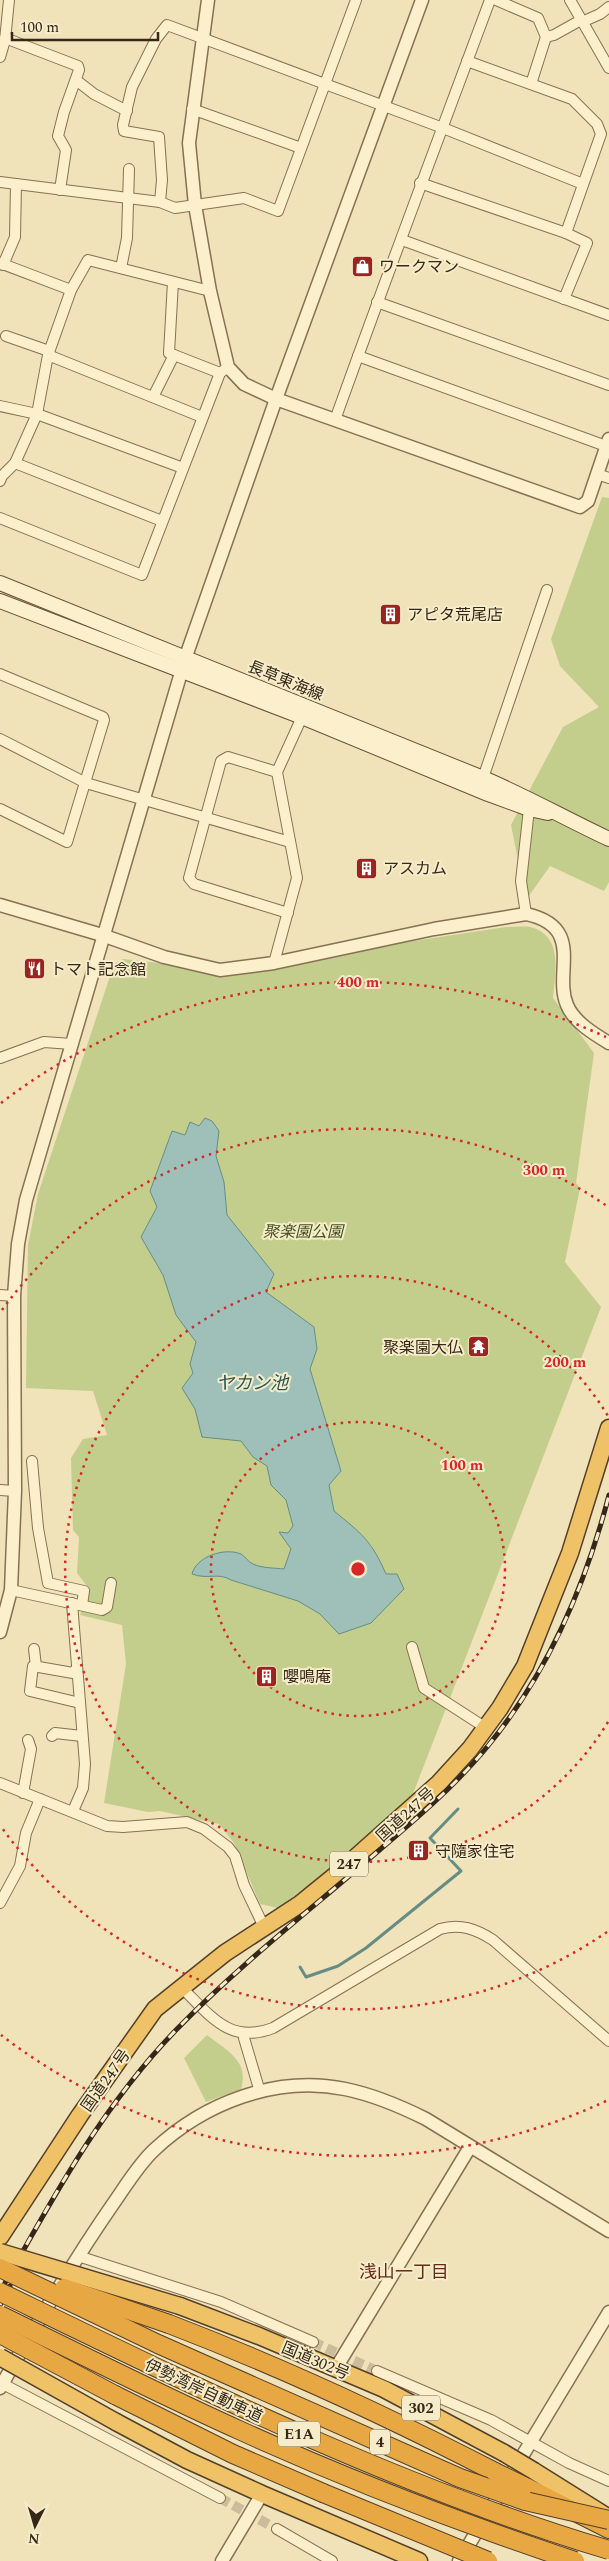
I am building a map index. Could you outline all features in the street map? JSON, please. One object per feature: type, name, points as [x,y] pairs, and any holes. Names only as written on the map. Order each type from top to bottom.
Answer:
[{"type":"highway","name":"国道247号","points":[[0,2237],[80,2116],[155,2010],[225,1953],[308,1898],[419,1800],[470,1749],[486,1728],[524,1666],[570,1553],[609,1428]]},
{"type":"highway","name":"国道302号","points":[[0,2252],[180,2306],[336,2368],[430,2412],[504,2453],[529,2478],[609,2519]]},
{"type":"highway","points":[[0,2266],[239,2351],[529,2478],[609,2529]]},
{"type":"highway","name":"4","points":[[0,2266],[166,2348],[460,2478],[525,2501],[609,2519]]},
{"type":"highway","name":"伊勢湾岸自動車道","points":[[0,2292],[144,2362],[348,2456],[510,2518],[609,2550]]},
{"type":"highway","name":"伊勢湾岸自動車道","points":[[0,2315],[240,2430],[334,2471],[412,2503],[575,2561]]},
{"type":"highway","points":[[0,2334],[174,2426],[323,2493],[488,2561]]},
{"type":"highway","points":[[0,2357],[187,2460],[419,2561]]},
{"type":"highway","points":[[323,2493],[404,2536],[460,2561]]},
{"type":"highway","points":[[262,2494],[395,2561]]},
{"type":"main road","name":"長草東海線","points":[[0,583],[302,716],[529,809],[557,814]]},
{"type":"main road","name":"長草東海線","points":[[0,601],[183,665],[483,778],[532,799],[557,814],[609,839]]},
{"type":"street","points":[[0,57],[5,38],[9,0]]},
{"type":"street","points":[[0,518],[142,575],[202,416],[224,370],[195,205],[189,143],[192,109],[204,40],[208,0]]},
{"type":"street","points":[[0,182],[160,202],[175,208],[244,198],[278,211],[356,0]]},
{"type":"street","points":[[0,1632],[12,1590],[15,1491],[14,1296],[21,1220],[102,935],[183,665],[276,399],[422,0]]},
{"type":"street","points":[[335,420],[377,302],[402,240],[420,183],[443,128],[490,0]]},
{"type":"street","points":[[496,0],[538,18],[546,37],[531,84]]},
{"type":"street","points":[[570,0],[609,68]]},
{"type":"street","points":[[546,37],[600,14],[609,7]]},
{"type":"street","points":[[160,202],[162,180],[159,138],[124,131],[123,125],[132,87],[156,39],[167,25],[443,128],[583,184]]},
{"type":"street","points":[[5,38],[78,66],[79,70],[64,112],[58,136],[66,150],[60,190]]},
{"type":"street","points":[[467,61],[572,99],[598,124],[601,134],[566,233]]},
{"type":"street","points":[[76,80],[94,94],[127,112]]},
{"type":"street","points":[[192,109],[301,148]]},
{"type":"street","points":[[121,268],[127,238],[129,169]]},
{"type":"street","points":[[420,183],[587,242],[564,299]]},
{"type":"street","points":[[16,184],[14,237],[2,264],[71,290]]},
{"type":"street","points":[[402,240],[609,315]]},
{"type":"street","points":[[1,477],[14,463],[37,414],[48,353],[71,290],[88,260],[210,291]]},
{"type":"street","points":[[172,282],[169,353],[224,370],[244,384],[276,399],[580,507],[588,501],[603,476],[607,443],[358,356]]},
{"type":"street","points":[[377,302],[609,385]]},
{"type":"street","points":[[6,336],[202,416]]},
{"type":"street","points":[[153,397],[174,355]]},
{"type":"street","points":[[0,406],[37,414],[183,468]]},
{"type":"street","points":[[14,463],[162,521]]},
{"type":"street","points":[[483,778],[547,590]]},
{"type":"street","points":[[0,674],[103,717],[104,720],[67,842],[0,809]]},
{"type":"street","points":[[274,963],[297,878],[277,772],[302,716]]},
{"type":"street","points":[[0,739],[86,783],[144,798],[290,842]]},
{"type":"street","points":[[277,772],[228,757],[221,761],[189,878],[194,884],[288,912]]},
{"type":"street","points":[[526,914],[521,881],[529,809]]},
{"type":"street","points":[[0,905],[102,935],[164,957],[220,970],[274,963],[434,928],[526,914],[550,924],[557,933],[564,946],[564,992],[567,1006],[585,1027],[609,1043]]},
{"type":"street","points":[[0,1058],[44,1042],[72,1044]]},
{"type":"street","points":[[0,1294],[14,1296]]},
{"type":"street","points":[[32,1461],[38,1528],[48,1583],[84,1591],[77,1604],[77,1668],[82,1736],[83,1788],[73,1811]]},
{"type":"street","points":[[0,1490],[15,1491]]},
{"type":"street","points":[[12,1590],[102,1610],[107,1607],[111,1582]]},
{"type":"street","points":[[412,1647],[424,1688],[486,1728]]},
{"type":"street","points":[[34,1649],[36,1666]]},
{"type":"street","points":[[36,1666],[33,1666],[30,1691],[80,1703]]},
{"type":"street","points":[[36,1666],[73,1673],[77,1668]]},
{"type":"street","points":[[52,1736],[55,1733],[82,1736]]},
{"type":"street","points":[[23,1793],[31,1748],[28,1740]]},
{"type":"street","points":[[0,1783],[40,1800],[73,1811],[96,1822],[116,1828],[187,1822],[204,1829],[223,1842],[235,1856],[244,1885],[264,1927]]},
{"type":"street","points":[[0,1903],[20,1866],[26,1833],[40,1800]]},
{"type":"street","points":[[181,1987],[222,2027],[245,2033],[259,2033],[273,2028],[427,1936],[450,1926],[465,1926],[480,1931],[493,1940],[609,2041]]},
{"type":"street","points":[[245,2033],[244,2038],[260,2092]]},
{"type":"street","points":[[220,2498],[1,2386],[78,2256],[153,2151],[182,2128],[215,2107],[272,2088],[312,2086],[343,2088],[377,2096],[426,2119],[609,2231]]},
{"type":"street","points":[[336,2368],[470,2147]]},
{"type":"street","points":[[78,2256],[222,2302],[313,2342]]},
{"type":"street","points":[[460,2561],[530,2441],[609,2312]]},
{"type":"street","points":[[377,2371],[491,2420],[569,2463],[609,2481]]},
{"type":"street","points":[[222,2561],[262,2494]]},
{"type":"street","points":[[277,2529],[332,2561]]},
{"type":"green space","points":[[602,497],[609,498],[609,882],[604,891],[550,866],[526,900],[511,825],[563,727],[599,707],[560,666],[551,639]]},
{"type":"green space","name":"聚楽園公園","points":[[506,927],[530,927],[541,931],[548,938],[553,946],[556,967],[553,998],[594,1053],[576,1183],[580,1188],[565,1262],[601,1307],[406,1812],[278,1908],[260,1904],[234,1843],[219,1824],[160,1811],[148,1812],[104,1803],[126,1664],[122,1625],[80,1615],[90,1590],[77,1573],[79,1537],[73,1530],[71,1458],[83,1439],[107,1435],[93,1391],[26,1388],[28,1245],[38,1194],[114,964],[123,959],[220,970]]},
{"type":"green space","points":[[207,2035],[234,2057],[242,2071],[243,2079],[241,2089],[206,2102],[184,2058]]},
{"type":"water","name":"ヤカン池","points":[[205,1118],[212,1121],[219,1131],[216,1156],[224,1182],[227,1215],[274,1274],[266,1292],[314,1327],[317,1349],[310,1369],[341,1471],[329,1485],[334,1511],[365,1538],[386,1574],[397,1574],[404,1589],[371,1623],[339,1634],[320,1614],[298,1601],[226,1578],[192,1574],[199,1563],[205,1558],[227,1552],[241,1554],[256,1565],[284,1569],[291,1549],[279,1532],[288,1533],[293,1526],[286,1500],[271,1485],[267,1466],[253,1457],[241,1441],[202,1437],[195,1409],[182,1388],[193,1373],[190,1364],[196,1342],[176,1315],[163,1275],[141,1237],[157,1207],[150,1191],[172,1131],[185,1135],[190,1122],[199,1126]]},
{"type":"waterway","points":[[300,1967],[306,1977],[338,1966],[366,1948],[461,1871],[430,1838],[458,1809]]},
{"type":"tunnel","points":[[313,2342],[377,2371]]},
{"type":"tunnel","points":[[220,2498],[277,2529]]},
{"type":"railway","points":[[0,2292],[80,2154],[125,2090],[150,2059],[177,2029],[224,1983],[434,1802],[475,1761],[509,1719],[546,1659],[562,1628],[588,1563],[609,1495]]},
{"type":"railway","points":[[0,2305],[10,2286]]},
{"type":"place","name":"ワークマン","points":[[363,266]]},
{"type":"place","name":"アピタ荒尾店","points":[[391,614]]},
{"type":"place","name":"アスカム","points":[[367,868]]},
{"type":"place","name":"トマト記念館","points":[[34,969]]},
{"type":"place","name":"聚楽園大仏","points":[[479,1347]]},
{"type":"place","name":"嚶鳴庵","points":[[267,1676]]},
{"type":"place","name":"守隨家住宅","points":[[419,1851]]},
{"type":"district","name":"浅山一丁目","points":[[404,2272]]}]
